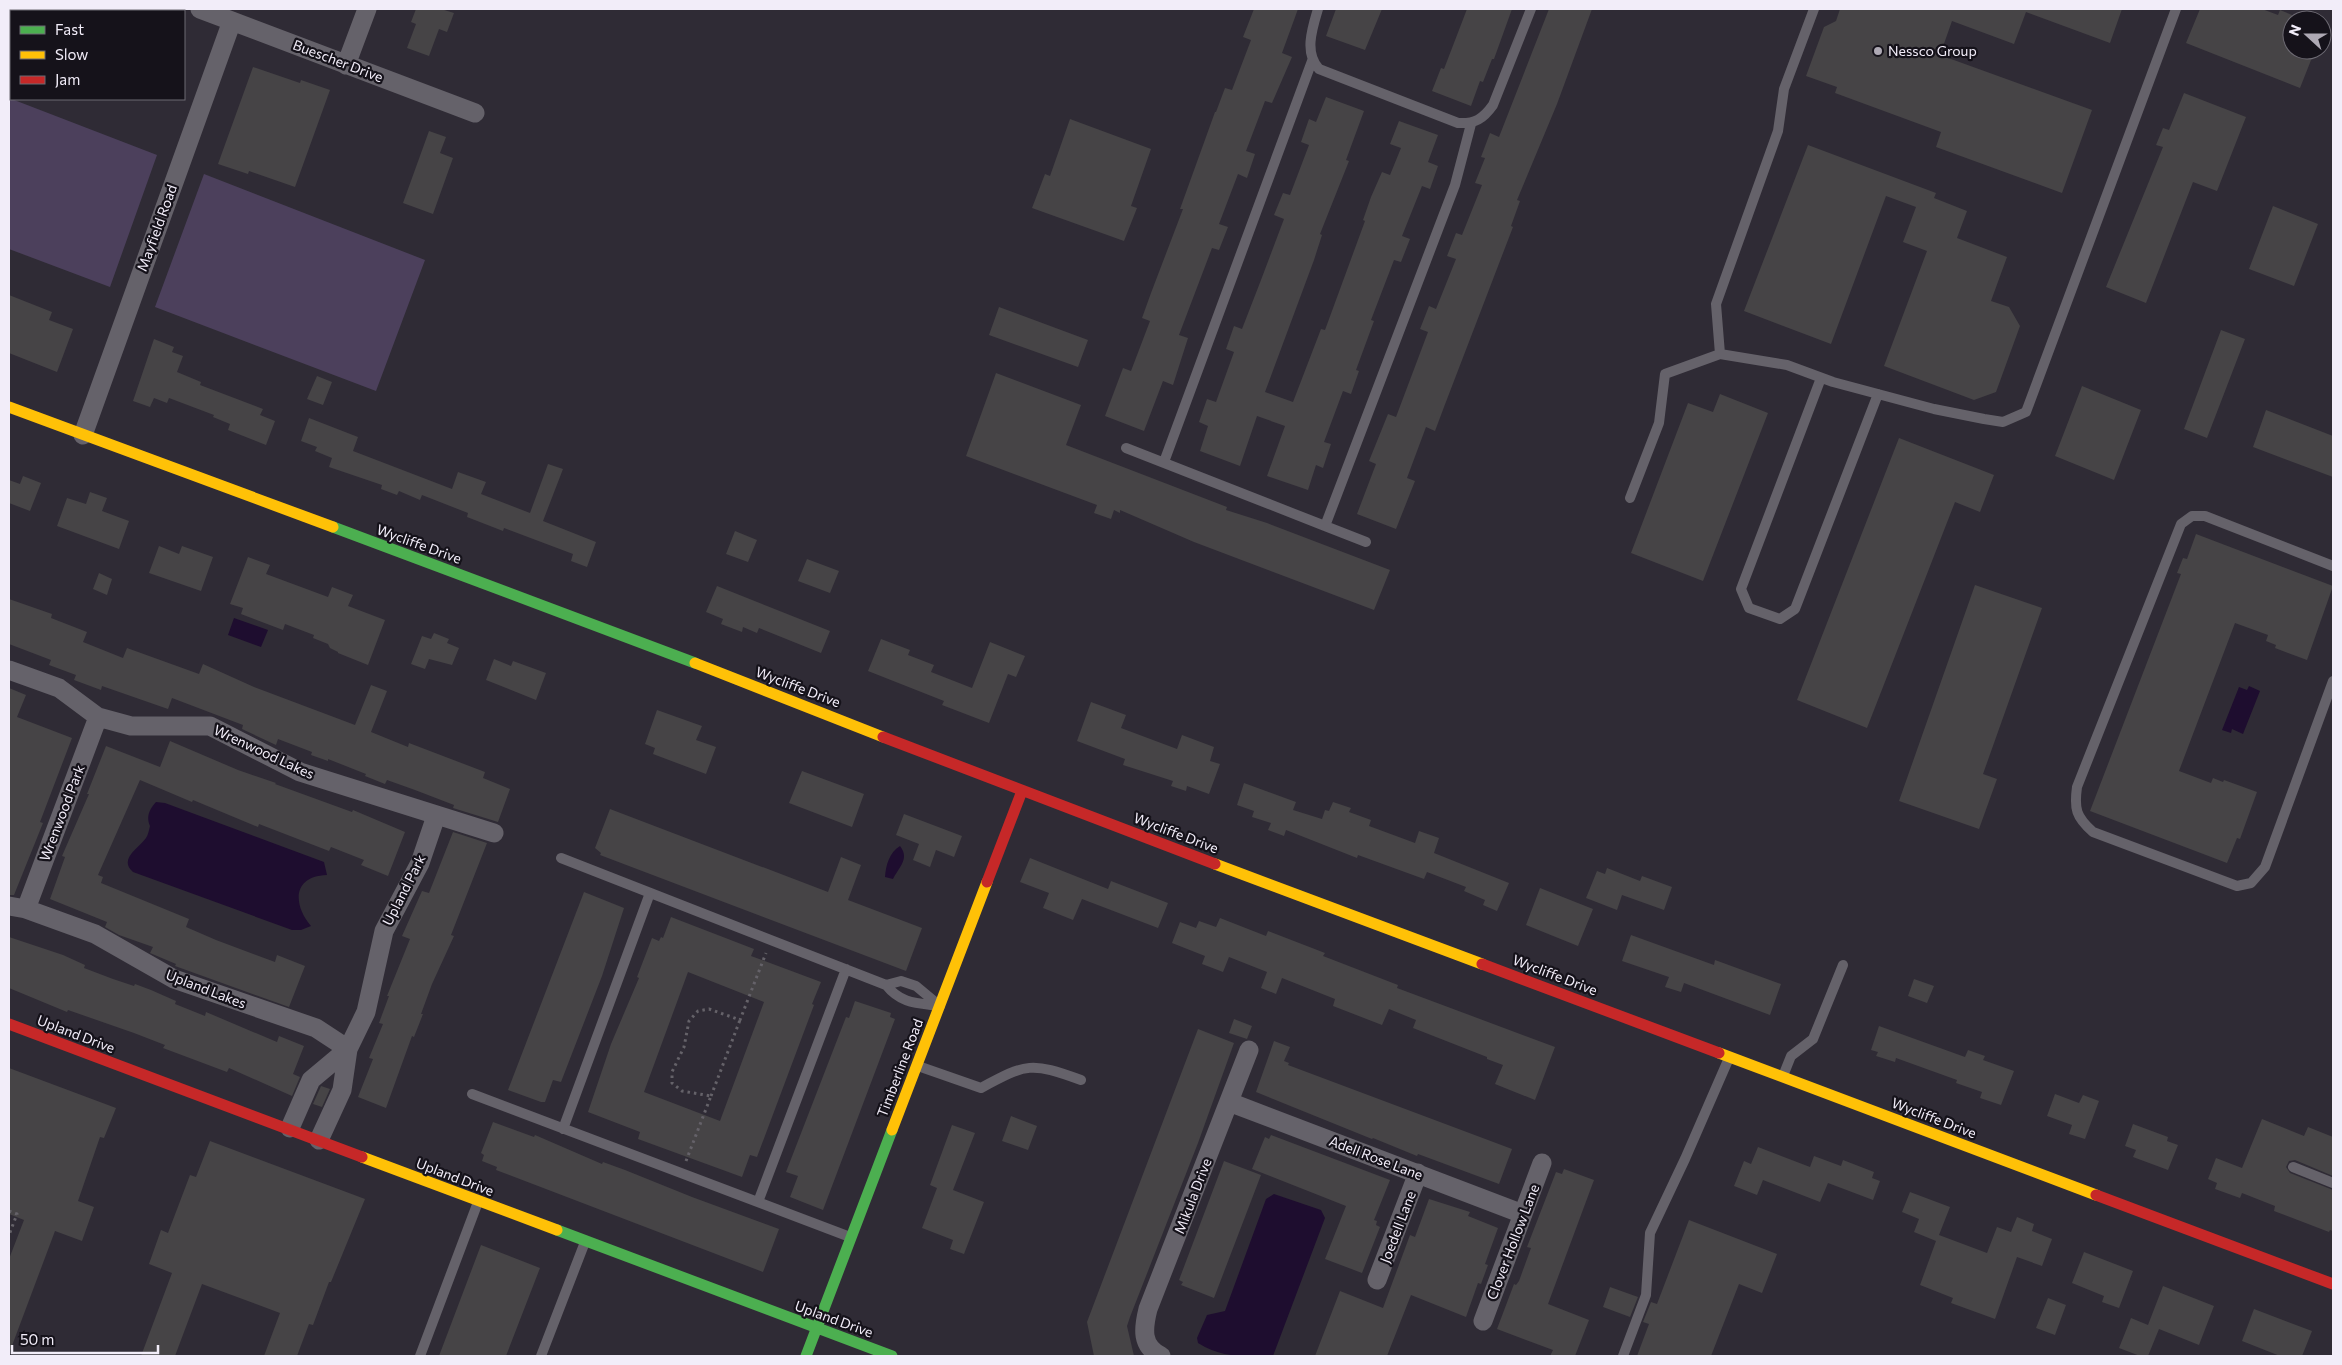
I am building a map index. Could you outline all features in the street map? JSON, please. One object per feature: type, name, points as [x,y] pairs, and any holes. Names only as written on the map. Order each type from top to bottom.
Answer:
[{"type":"street","name":"Buescher Drive","points":[[200,9],[475,113]]},
{"type":"street","points":[[346,65],[367,9]]},
{"type":"street","name":"Mayfield Road","points":[[83,435],[232,21]]},
{"type":"street","name":"Wycliffe Drive","points":[[9,407],[620,634],[1022,791],[2333,1284]]},
{"type":"street","name":"Wrenwood Lakes","points":[[9,670],[59,688],[98,717],[131,726],[210,726],[300,772],[356,788],[436,816],[494,833]]},
{"type":"street","name":"Wrenwood Park","points":[[17,908],[98,717]]},
{"type":"street","name":"Timberline Road","points":[[806,1356],[1022,791]]},
{"type":"street","name":"Upland Park","points":[[319,1140],[342,1090],[348,1049],[366,1012],[384,931],[420,863],[436,816]]},
{"type":"street","name":"Upland Lakes","points":[[17,908],[95,934],[174,979],[316,1028],[348,1049]]},
{"type":"street","name":"Upland Drive","points":[[9,1024],[290,1128],[478,1202],[892,1356]]},
{"type":"street","name":"Upland Park","points":[[290,1128],[311,1080],[348,1049]]},
{"type":"street","name":"Mikula Drive","points":[[1161,1356],[1153,1352],[1146,1342],[1144,1325],[1148,1309],[1249,1050]]},
{"type":"street","name":"Adell Rose Lane","points":[[1229,1102],[1523,1214]]},
{"type":"street","name":"Clover Hollow Lane","points":[[1483,1321],[1542,1163]]},
{"type":"street","name":"Joedell Lane","points":[[1378,1280],[1418,1173]]},
{"type":"lane","points":[[1164,462],[1312,61],[1310,49],[1318,9]]},
{"type":"lane","points":[[1312,61],[1319,69],[1458,123],[1471,124],[1485,117],[1493,105],[1531,9]]},
{"type":"lane","points":[[1720,354],[1716,304],[1778,131],[1784,89],[1814,9]]},
{"type":"lane","points":[[1630,498],[1659,423],[1665,374],[1720,354],[1787,365],[1821,378],[1934,409],[2003,422],[2026,412],[2176,9]]},
{"type":"lane","points":[[1325,526],[1455,185],[1471,124]]},
{"type":"lane","points":[[1821,378],[1741,589],[1749,608],[1780,619],[1795,609],[1878,394]]},
{"type":"lane","points":[[1126,448],[1366,542]]},
{"type":"lane","points":[[2333,566],[2204,516],[2192,516],[2181,524],[2077,787],[2075,805],[2081,822],[2093,832],[2237,886],[2251,883],[2265,866],[2333,681]]},
{"type":"lane","points":[[561,858],[886,984],[901,981],[916,986],[940,1006]]},
{"type":"lane","points":[[563,1129],[650,893]]},
{"type":"lane","points":[[1782,1077],[1791,1056],[1813,1038],[1843,965]]},
{"type":"lane","points":[[758,1202],[846,969]]},
{"type":"lane","points":[[886,984],[895,996],[910,1002],[940,1006]]},
{"type":"lane","points":[[1623,1356],[1646,1295],[1650,1233],[1686,1159],[1729,1057]]},
{"type":"lane","points":[[917,1066],[981,1088],[1014,1070],[1028,1067],[1049,1069],[1081,1080]]},
{"type":"lane","points":[[472,1094],[851,1238]]},
{"type":"lane","points":[[2293,1167],[2333,1183]]},
{"type":"lane","points":[[420,1356],[478,1202]]},
{"type":"lane","points":[[541,1356],[585,1241]]},
{"type":"path","points":[[682,1174],[710,1096],[771,940]]},
{"type":"path","points":[[710,1096],[682,1091],[672,1083],[672,1072],[684,1047],[689,1020],[698,1011],[709,1009],[740,1020]]},
{"type":"path","points":[[9,1211],[16,1214],[9,1235]]},
{"type":"shaded area","points":[[9,98],[10,100],[157,155],[110,287],[9,249]]},
{"type":"shaded area","points":[[204,174],[425,260],[376,391],[155,307]]},
{"type":"shaded area","points":[[234,618],[268,630],[261,647],[228,635]]},
{"type":"shaded area","points":[[2249,686],[2260,691],[2243,734],[2232,729],[2231,733],[2222,730],[2239,687],[2247,690]]},
{"type":"shaded area","points":[[156,802],[165,803],[324,862],[327,875],[307,880],[299,893],[301,909],[311,926],[301,930],[292,930],[133,872],[129,867],[129,858],[147,837],[150,826],[149,814]]},
{"type":"shaded area","points":[[900,846],[904,859],[893,879],[885,877],[889,860],[893,852]]},
{"type":"shaded area","points":[[1274,1194],[1321,1210],[1325,1218],[1273,1356],[1234,1356],[1217,1352],[1198,1343],[1197,1338],[1207,1315],[1225,1311],[1266,1199]]},
{"type":"building","points":[[416,9],[441,9],[454,13],[447,32],[439,29],[429,56],[407,48],[416,24],[411,22]]},
{"type":"building","points":[[1254,9],[1298,9],[1282,53],[1292,57],[1272,103],[1265,101],[1246,151],[1255,154],[1247,178],[1238,174],[1219,224],[1228,227],[1219,250],[1212,248],[1179,335],[1188,338],[1173,385],[1163,381],[1144,431],[1105,416],[1123,368],[1131,371],[1150,321],[1142,318],[1183,209],[1180,209],[1215,112],[1225,88],[1232,90],[1251,40],[1243,37]]},
{"type":"building","points":[[1336,9],[1382,9],[1365,50],[1326,36]]},
{"type":"building","points":[[1467,9],[1512,9],[1494,59],[1492,59],[1483,82],[1480,81],[1471,106],[1432,91],[1441,68],[1444,69]]},
{"type":"building","points":[[1549,9],[1592,9],[1557,104],[1517,200],[1520,201],[1511,226],[1513,227],[1435,431],[1426,427],[1407,478],[1415,481],[1396,529],[1357,514],[1376,464],[1369,461],[1388,414],[1396,417],[1428,332],[1420,329],[1429,306],[1436,309],[1456,259],[1447,256],[1456,233],[1462,235],[1482,185],[1475,183],[1485,158],[1481,157],[1490,133],[1499,137]]},
{"type":"building","points":[[1840,9],[2122,9],[2110,43],[2026,12],[2014,44],[1952,21],[1940,55],[2092,110],[2062,193],[1936,147],[1941,132],[1835,93],[1837,87],[1806,76],[1824,27],[1836,21]]},
{"type":"building","points":[[2200,9],[2262,9],[2278,15],[2280,10],[2282,11],[2282,60],[2311,60],[2300,88],[2186,43]]},
{"type":"building","points":[[253,67],[300,83],[301,80],[330,90],[295,187],[249,171],[248,174],[218,164]]},
{"type":"building","points":[[2184,93],[2246,117],[2217,191],[2193,182],[2146,303],[2106,287],[2163,147],[2156,145],[2163,128],[2169,130]]},
{"type":"building","points":[[1326,97],[1364,111],[1346,160],[1349,161],[1320,234],[1322,235],[1314,260],[1265,392],[1293,402],[1321,329],[1325,330],[1365,221],[1363,220],[1371,197],[1382,172],[1390,175],[1401,148],[1390,144],[1399,121],[1438,135],[1428,162],[1438,166],[1430,189],[1422,186],[1402,236],[1410,239],[1401,262],[1394,260],[1371,320],[1374,321],[1356,370],[1359,371],[1351,394],[1343,391],[1324,442],[1331,444],[1323,468],[1316,465],[1308,490],[1267,476],[1285,426],[1257,416],[1240,466],[1200,451],[1208,426],[1199,422],[1207,399],[1216,402],[1234,352],[1226,349],[1234,326],[1242,329],[1284,219],[1274,215],[1283,193],[1290,195],[1309,145],[1301,142],[1309,119],[1316,122]]},
{"type":"building","points":[[1070,119],[1151,149],[1131,206],[1137,208],[1124,241],[1032,208],[1045,174],[1050,176]]},
{"type":"building","points":[[429,131],[446,137],[440,153],[453,158],[433,214],[403,203]]},
{"type":"building","points":[[1808,145],[1936,193],[1934,198],[1967,211],[1957,238],[2007,257],[1991,301],[2009,307],[2020,326],[1996,392],[1974,400],[1884,366],[1927,251],[1903,242],[1916,207],[1886,196],[1831,344],[1744,311]]},
{"type":"building","points":[[2273,206],[2318,224],[2294,286],[2249,269]]},
{"type":"building","points":[[9,295],[52,312],[49,320],[73,329],[57,372],[9,353]]},
{"type":"building","points":[[999,307],[1088,340],[1078,367],[989,335]]},
{"type":"building","points":[[2221,330],[2245,339],[2207,438],[2184,429]]},
{"type":"building","points":[[154,339],[174,347],[172,352],[183,356],[177,372],[201,382],[200,385],[263,409],[260,415],[275,421],[266,445],[228,430],[230,424],[213,417],[214,415],[169,398],[167,403],[154,398],[150,407],[133,401]]},
{"type":"building","points":[[996,373],[1081,405],[1066,445],[1227,507],[1226,510],[1267,523],[1390,570],[1374,610],[1194,542],[1120,510],[1120,513],[1114,510],[1111,519],[1094,513],[1097,505],[966,456]]},
{"type":"building","points":[[317,376],[332,382],[323,405],[307,399]]},
{"type":"building","points":[[2082,386],[2141,410],[2114,480],[2055,456]]},
{"type":"building","points":[[1720,394],[1768,413],[1703,581],[1631,553],[1688,403],[1713,412]]},
{"type":"building","points":[[2266,410],[2333,436],[2333,477],[2253,447]]},
{"type":"building","points":[[309,418],[358,437],[353,451],[452,489],[458,472],[486,482],[481,494],[530,513],[548,464],[563,469],[543,521],[596,542],[587,567],[571,561],[573,554],[504,528],[503,531],[467,517],[468,513],[422,495],[420,500],[399,491],[397,495],[381,489],[382,485],[329,467],[332,458],[315,451],[317,447],[301,441]]},
{"type":"building","points":[[1899,438],[1994,475],[1980,512],[1955,502],[1867,728],[1797,700]]},
{"type":"building","points":[[23,476],[41,483],[30,511],[9,503],[9,480],[20,484]]},
{"type":"building","points":[[90,492],[107,498],[102,511],[129,521],[119,549],[57,526],[67,498],[86,504]]},
{"type":"building","points":[[735,531],[757,540],[748,562],[726,554]]},
{"type":"building","points":[[2196,534],[2333,586],[2307,660],[2275,648],[2276,645],[2266,641],[2268,635],[2235,623],[2179,771],[2211,783],[2213,778],[2223,782],[2224,780],[2257,792],[2240,839],[2237,838],[2227,863],[2090,811],[2181,574],[2177,573],[2183,558],[2187,559]]},
{"type":"building","points":[[159,546],[179,554],[182,546],[213,557],[201,591],[149,573]]},
{"type":"building","points":[[248,557],[270,565],[266,574],[328,597],[332,587],[353,595],[348,606],[385,620],[368,665],[338,653],[330,648],[328,644],[313,638],[314,635],[285,624],[283,630],[241,614],[243,608],[230,604]]},
{"type":"building","points":[[807,559],[839,571],[830,593],[798,581]]},
{"type":"building","points":[[99,573],[112,579],[107,595],[93,589]]},
{"type":"building","points":[[1975,585],[2042,608],[1983,774],[1997,779],[1979,829],[1899,801]]},
{"type":"building","points":[[717,586],[830,631],[821,653],[759,628],[757,633],[743,627],[742,632],[721,624],[723,619],[706,612]]},
{"type":"building","points":[[9,599],[52,614],[51,618],[87,632],[83,642],[123,658],[127,648],[199,674],[203,664],[254,687],[355,725],[371,685],[387,691],[371,732],[408,747],[409,743],[485,772],[483,778],[510,789],[498,822],[453,808],[454,805],[387,780],[385,784],[365,776],[366,774],[328,759],[328,761],[311,755],[312,752],[278,739],[276,745],[242,729],[243,725],[172,698],[168,709],[102,686],[101,690],[74,680],[76,675],[49,665],[51,660],[9,644]]},
{"type":"building","points":[[434,633],[449,639],[447,643],[459,648],[452,665],[429,659],[425,669],[411,664],[422,636],[431,639]]},
{"type":"building","points":[[881,639],[910,650],[908,655],[934,665],[931,672],[972,688],[990,642],[1025,656],[1016,677],[1008,674],[989,723],[942,705],[944,701],[868,671]]},
{"type":"building","points":[[494,659],[511,666],[513,661],[546,673],[536,700],[486,680]]},
{"type":"building","points":[[9,688],[26,695],[17,717],[72,738],[40,822],[43,823],[14,895],[9,895]]},
{"type":"building","points":[[1091,702],[1126,715],[1121,728],[1177,749],[1182,735],[1214,747],[1210,761],[1220,764],[1209,794],[1187,786],[1186,791],[1171,786],[1173,781],[1123,765],[1125,759],[1077,741]]},
{"type":"building","points":[[657,710],[702,726],[696,740],[716,747],[706,774],[653,754],[655,748],[645,744]]},
{"type":"building","points":[[170,741],[238,770],[352,812],[353,810],[405,832],[388,876],[361,865],[364,860],[331,847],[329,851],[259,824],[258,827],[140,780],[98,875],[103,877],[101,883],[189,919],[186,927],[216,940],[275,962],[277,955],[305,966],[289,1007],[175,966],[176,964],[150,953],[153,947],[119,935],[105,927],[107,922],[50,899],[65,857],[62,856],[89,794],[87,794],[106,746],[160,767]]},
{"type":"building","points":[[802,771],[864,794],[852,827],[789,803]]},
{"type":"building","points":[[1244,783],[1296,802],[1293,810],[1322,819],[1325,810],[1329,811],[1333,802],[1351,808],[1349,812],[1371,820],[1369,826],[1415,843],[1419,831],[1439,838],[1434,853],[1509,883],[1497,911],[1483,905],[1485,900],[1464,891],[1466,887],[1427,872],[1424,879],[1358,855],[1357,858],[1286,830],[1284,836],[1268,830],[1271,823],[1252,817],[1254,811],[1237,805]]},
{"type":"building","points":[[610,809],[828,892],[841,857],[861,865],[848,900],[922,928],[906,971],[600,855],[601,853],[595,848]]},
{"type":"building","points":[[904,814],[962,836],[954,857],[936,850],[930,867],[913,860],[919,844],[896,835]]},
{"type":"building","points":[[453,832],[487,843],[451,935],[454,936],[432,984],[421,1014],[423,1014],[414,1037],[412,1036],[386,1108],[358,1097],[373,1059],[369,1058],[383,1024],[379,1023],[389,996],[387,996],[410,939],[402,936],[422,891],[429,893]]},
{"type":"building","points":[[1030,858],[1108,889],[1111,881],[1168,903],[1158,928],[1082,899],[1073,920],[1043,908],[1049,893],[1020,882]]},
{"type":"building","points":[[1607,868],[1640,881],[1642,876],[1672,887],[1664,910],[1622,895],[1617,910],[1586,898],[1597,871],[1605,874]]},
{"type":"building","points":[[1540,888],[1593,909],[1578,946],[1526,925]]},
{"type":"building","points":[[584,892],[624,908],[602,976],[561,1082],[553,1080],[545,1102],[541,1102],[508,1090]]},
{"type":"building","points":[[671,917],[754,949],[751,956],[821,982],[757,1157],[750,1155],[742,1177],[638,1139],[640,1132],[588,1112],[611,1044],[639,978],[637,977],[652,938],[659,941],[661,937],[663,938]],"holes":[[[688,972],[764,1002],[720,1121],[644,1092]]]},
{"type":"building","points":[[1220,918],[1266,936],[1268,931],[1325,953],[1323,956],[1398,985],[1397,988],[1555,1047],[1535,1100],[1495,1084],[1503,1065],[1413,1028],[1416,1020],[1389,1009],[1382,1025],[1333,1006],[1335,999],[1282,978],[1276,994],[1261,988],[1267,972],[1229,957],[1223,972],[1202,964],[1205,956],[1172,943],[1180,922],[1196,928],[1199,921],[1216,927]]},
{"type":"building","points":[[1631,935],[1714,965],[1715,960],[1781,984],[1770,1015],[1684,983],[1681,992],[1665,987],[1669,977],[1622,961]]},
{"type":"building","points":[[9,937],[63,955],[85,965],[84,968],[113,979],[151,990],[176,1001],[175,1004],[205,1016],[206,1012],[277,1042],[279,1036],[304,1046],[293,1074],[300,1077],[292,1096],[229,1068],[227,1072],[163,1048],[165,1045],[134,1033],[68,1010],[67,1012],[9,988]]},
{"type":"building","points":[[1914,979],[1934,986],[1927,1003],[1908,996]]},
{"type":"building","points":[[855,1001],[891,1013],[890,1017],[895,1019],[823,1210],[790,1197],[798,1176],[786,1172],[846,1017],[849,1018]]},
{"type":"building","points":[[1234,1019],[1252,1026],[1247,1039],[1229,1033]]},
{"type":"building","points":[[1879,1026],[1965,1057],[1968,1050],[1985,1056],[1983,1060],[2014,1071],[2001,1105],[1980,1098],[1982,1092],[1956,1083],[1957,1080],[1896,1058],[1895,1062],[1876,1056],[1878,1052],[1871,1050]]},
{"type":"building","points":[[1198,1029],[1234,1043],[1198,1143],[1127,1326],[1134,1356],[1094,1356],[1087,1322]]},
{"type":"building","points":[[1274,1041],[1290,1047],[1284,1061],[1289,1063],[1288,1065],[1512,1149],[1499,1184],[1372,1139],[1256,1092]]},
{"type":"building","points":[[9,1068],[116,1108],[104,1138],[100,1137],[78,1201],[94,1207],[82,1241],[55,1231],[10,1351],[9,1259],[24,1220],[9,1214]]},
{"type":"building","points":[[321,1086],[330,1089],[322,1107],[313,1104]]},
{"type":"building","points":[[2055,1094],[2079,1103],[2083,1095],[2099,1101],[2085,1139],[2069,1134],[2072,1125],[2047,1116]]},
{"type":"building","points":[[1011,1116],[1037,1126],[1028,1150],[1002,1141]]},
{"type":"building","points":[[2262,1119],[2304,1136],[2308,1127],[2333,1137],[2333,1176],[2295,1160],[2289,1161],[2286,1167],[2290,1173],[2333,1190],[2333,1231],[2330,1230],[2329,1232],[2274,1211],[2275,1206],[2242,1193],[2240,1198],[2215,1189],[2217,1183],[2208,1179],[2216,1158],[2242,1168]]},
{"type":"building","points":[[493,1122],[534,1137],[535,1135],[602,1164],[603,1162],[625,1170],[779,1229],[763,1272],[496,1170],[497,1167],[482,1161],[484,1155],[481,1153]]},
{"type":"building","points":[[2133,1124],[2168,1137],[2167,1141],[2178,1145],[2168,1170],[2133,1157],[2136,1150],[2125,1146]]},
{"type":"building","points":[[952,1125],[975,1133],[953,1190],[984,1202],[964,1254],[950,1249],[953,1240],[922,1228],[937,1188],[930,1185]]},
{"type":"building","points":[[1271,1135],[1390,1180],[1374,1220],[1377,1221],[1376,1225],[1380,1227],[1362,1273],[1325,1259],[1346,1206],[1252,1169],[1265,1137],[1269,1139]]},
{"type":"building","points":[[210,1141],[365,1199],[331,1282],[329,1282],[313,1325],[309,1324],[297,1356],[264,1356],[280,1313],[202,1284],[175,1356],[141,1356],[172,1273],[149,1264],[161,1230],[168,1233],[190,1175],[196,1177]]},
{"type":"building","points":[[1758,1147],[1810,1167],[1814,1156],[1841,1166],[1843,1160],[1874,1172],[1872,1178],[1880,1181],[1873,1200],[1828,1183],[1820,1202],[1763,1180],[1757,1195],[1734,1186],[1744,1161],[1751,1164]]},
{"type":"building","points":[[1224,1161],[1261,1175],[1214,1298],[1181,1285],[1183,1282],[1179,1280]]},
{"type":"building","points":[[1564,1169],[1594,1180],[1548,1304],[1589,1320],[1575,1356],[1550,1356],[1553,1350],[1497,1329],[1514,1284],[1516,1285],[1519,1281],[1531,1248],[1527,1247],[1556,1172],[1562,1174]]},
{"type":"building","points":[[1910,1192],[1950,1207],[1939,1235],[1987,1253],[1997,1227],[2011,1232],[2017,1217],[2034,1224],[2032,1231],[2052,1239],[2042,1266],[2017,1257],[1995,1319],[1951,1303],[1953,1298],[1920,1285],[1936,1241],[1914,1232],[1919,1219],[1902,1212]]},
{"type":"building","points":[[1429,1199],[1470,1212],[1468,1216],[1498,1228],[1485,1264],[1488,1265],[1481,1284],[1478,1283],[1466,1317],[1411,1295],[1387,1356],[1315,1356],[1340,1291],[1383,1308],[1410,1235],[1415,1237]]},
{"type":"building","points":[[1689,1220],[1777,1254],[1762,1293],[1739,1284],[1711,1356],[1637,1356],[1649,1324],[1643,1322],[1651,1302],[1657,1304]]},
{"type":"building","points":[[481,1245],[540,1268],[506,1356],[439,1356]]},
{"type":"building","points":[[2084,1252],[2133,1271],[2119,1308],[2102,1302],[2104,1296],[2072,1283]]},
{"type":"building","points":[[2163,1286],[2214,1306],[2199,1345],[2159,1329],[2148,1356],[2140,1356],[2119,1348],[2131,1318],[2148,1325]]},
{"type":"building","points":[[1610,1287],[1638,1297],[1630,1317],[1603,1307]]},
{"type":"building","points":[[2048,1298],[2066,1305],[2055,1335],[2036,1328]]},
{"type":"building","points":[[2254,1309],[2312,1331],[2302,1356],[2280,1356],[2242,1341]]},
{"type":"traffic: fast","points":[[333,527],[695,663]]},
{"type":"traffic: fast","points":[[806,1356],[892,1130]]},
{"type":"traffic: fast","points":[[557,1230],[892,1356]]},
{"type":"traffic: slow","points":[[9,407],[333,527]]},
{"type":"traffic: slow","points":[[695,663],[883,737]]},
{"type":"traffic: slow","points":[[1215,864],[1482,964]]},
{"type":"traffic: slow","points":[[892,1130],[987,882]]},
{"type":"traffic: slow","points":[[1719,1053],[2096,1195]]},
{"type":"traffic: slow","points":[[362,1157],[557,1230]]},
{"type":"traffic: jam","points":[[883,737],[1215,864]]},
{"type":"traffic: jam","points":[[987,882],[1022,791]]},
{"type":"traffic: jam","points":[[1482,964],[1719,1053]]},
{"type":"traffic: jam","points":[[9,1024],[362,1157]]},
{"type":"traffic: jam","points":[[2096,1195],[2333,1284]]},
{"type":"place","name":"Nessco Group","points":[[1878,51]]}]
